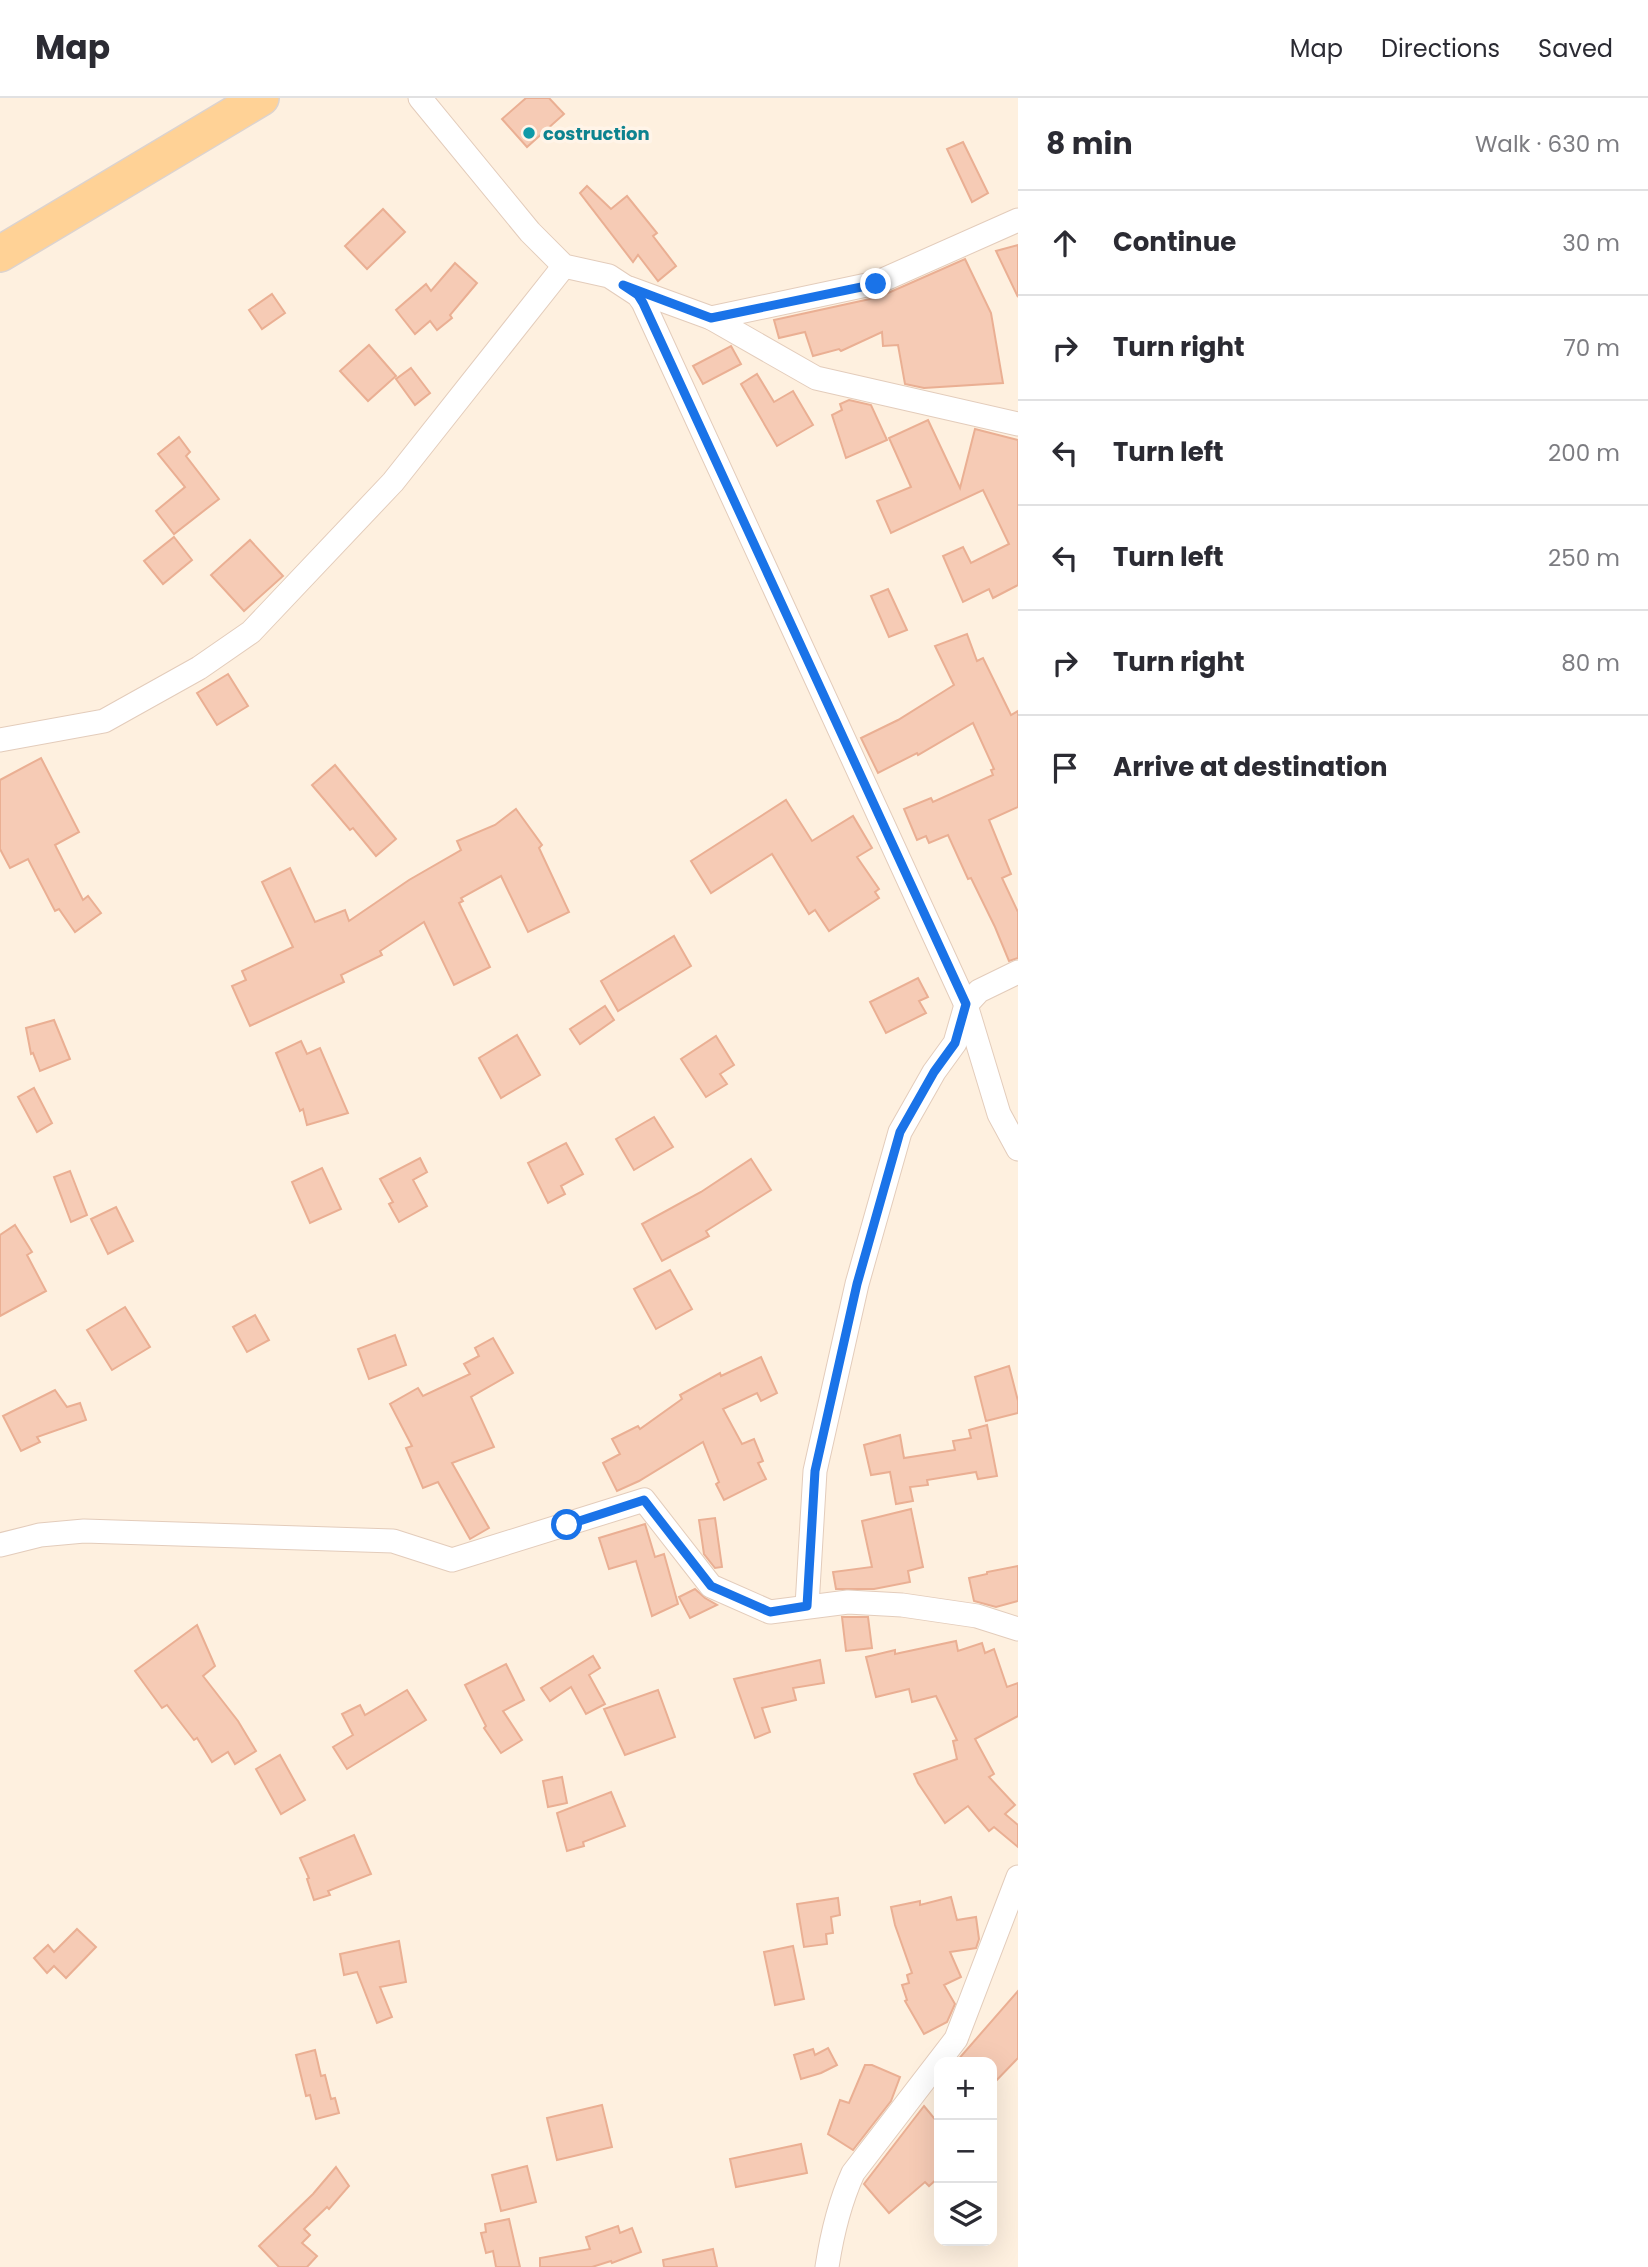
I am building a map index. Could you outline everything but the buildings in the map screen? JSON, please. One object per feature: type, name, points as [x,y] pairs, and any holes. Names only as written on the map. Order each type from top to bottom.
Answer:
[{"type":"main road","points":[[4,248],[261,98]]},
{"type":"street","points":[[420,98],[530,232],[564,266],[609,276],[638,295],[643,303],[966,1004],[999,1114],[1018,1149]]},
{"type":"street","points":[[711,318],[876,284],[1018,220]]},
{"type":"street","points":[[0,740],[104,722],[199,668],[251,632],[393,482],[564,266]]},
{"type":"street","points":[[623,285],[711,318],[816,378],[1018,424]]},
{"type":"street","points":[[807,1606],[815,1471],[857,1284],[900,1132],[934,1072],[955,1043],[966,1004],[979,991],[1018,972]]},
{"type":"street","points":[[0,1545],[40,1535],[84,1531],[345,1539],[393,1541],[452,1560],[644,1500],[711,1586],[770,1612],[848,1602],[902,1605],[977,1616],[1018,1629]]},
{"type":"street","points":[[827,2267],[834,2223],[842,2196],[853,2173],[956,2039],[1018,1877]]},
{"type":"place","name":"costruction","points":[[529,133]]},
{"type":"route","points":[[567,1525],[644,1500],[711,1586],[770,1612],[807,1606],[815,1471],[857,1284],[900,1132],[934,1072],[955,1043],[966,1004],[643,303],[638,295],[623,285],[711,318],[876,284]]}]
